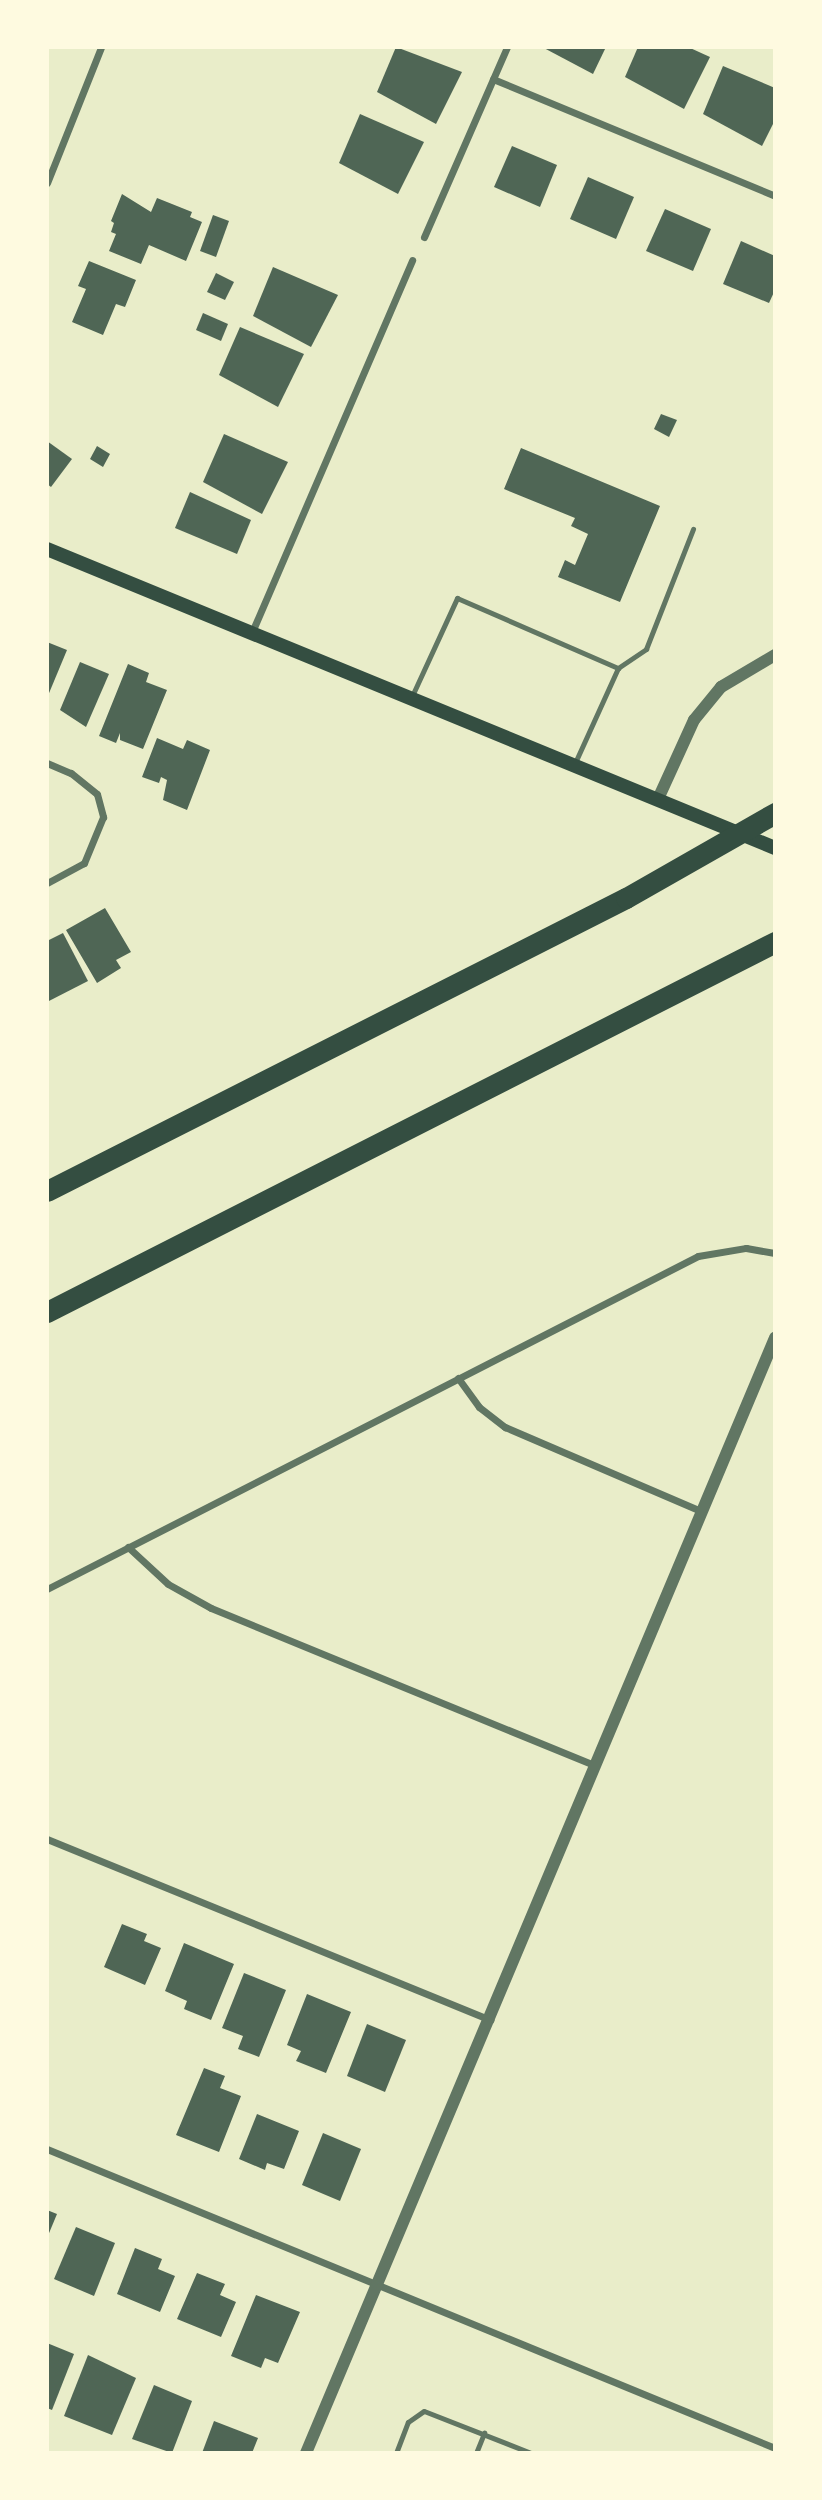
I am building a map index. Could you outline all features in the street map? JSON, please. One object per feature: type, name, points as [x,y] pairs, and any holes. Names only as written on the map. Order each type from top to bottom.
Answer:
[{"type":"highway","points":[[47,1191],[626,898],[775,813]]},
{"type":"highway","points":[[47,1312],[771,944]]},
{"type":"main road","points":[[47,549],[775,848]]},
{"type":"street","points":[[47,183],[100,47]]},
{"type":"street","points":[[424,237],[507,47]]},
{"type":"street","points":[[493,79],[775,196]]},
{"type":"street","points":[[251,634],[412,260]]},
{"type":"street","points":[[658,799],[694,720],[721,687],[775,656]]},
{"type":"street","points":[[47,763],[71,773],[97,794],[103,817],[84,863],[47,883]]},
{"type":"street","points":[[47,1589],[698,1256],[746,1248],[775,1253]]},
{"type":"street","points":[[306,2453],[775,1338]]},
{"type":"street","points":[[458,1378],[479,1407],[505,1427],[701,1511]]},
{"type":"street","points":[[128,1547],[168,1584],[211,1608],[596,1766]]},
{"type":"street","points":[[47,1839],[489,2021]]},
{"type":"street","points":[[47,2149],[775,2448]]},
{"type":"lane","points":[[574,765],[618,668],[646,649],[693,529]]},
{"type":"lane","points":[[410,699],[457,598],[618,668]]},
{"type":"lane","points":[[396,2453],[408,2422],[424,2411],[531,2453]]},
{"type":"lane","points":[[476,2453],[484,2433]]},
{"type":"building","points":[[396,47],[462,72],[436,124],[377,92]]},
{"type":"building","points":[[542,47],[606,47],[593,74]]},
{"type":"building","points":[[638,47],[688,47],[710,57],[684,109],[625,77]]},
{"type":"building","points":[[723,66],[775,88],[775,120],[762,146],[703,114]]},
{"type":"building","points":[[360,114],[424,142],[398,194],[339,163]]},
{"type":"building","points":[[512,146],[557,165],[540,207],[494,187]]},
{"type":"building","points":[[588,177],[634,197],[616,239],[570,219]]},
{"type":"building","points":[[122,194],[151,212],[157,198],[192,212],[190,217],[202,222],[186,261],[149,245],[141,264],[109,251],[116,234],[111,232],[114,223],[111,221]]},
{"type":"building","points":[[665,209],[711,229],[693,271],[646,251]]},
{"type":"building","points":[[213,215],[229,221],[216,257],[200,251]]},
{"type":"building","points":[[741,241],[775,256],[775,290],[769,303],[723,284]]},
{"type":"building","points":[[89,261],[136,280],[125,307],[116,304],[103,335],[72,322],[86,289],[78,286]]},
{"type":"building","points":[[273,267],[338,295],[311,347],[253,316]]},
{"type":"building","points":[[216,273],[234,282],[225,300],[207,292]]},
{"type":"building","points":[[203,313],[228,324],[221,341],[196,330]]},
{"type":"building","points":[[240,327],[304,354],[278,407],[219,375]]},
{"type":"building","points":[[661,414],[677,420],[669,437],[654,429]]},
{"type":"building","points":[[224,434],[288,462],[262,514],[203,482]]},
{"type":"building","points":[[47,441],[72,459],[51,487],[47,484]]},
{"type":"building","points":[[97,446],[110,454],[103,467],[90,459]]},
{"type":"building","points":[[521,448],[660,506],[620,602],[558,577],[565,560],[575,565],[588,534],[571,526],[575,518],[504,489]]},
{"type":"building","points":[[190,492],[251,520],[237,554],[175,528]]},
{"type":"building","points":[[47,642],[67,650],[47,698]]},
{"type":"building","points":[[80,662],[109,674],[86,727],[60,710]]},
{"type":"building","points":[[128,664],[149,673],[146,682],[167,690],[143,749],[120,740],[120,733],[116,743],[99,736]]},
{"type":"building","points":[[157,738],[183,749],[187,740],[210,750],[187,810],[163,800],[167,780],[161,777],[159,783],[142,777]]},
{"type":"building","points":[[105,908],[131,952],[116,960],[121,968],[97,983],[66,930]]},
{"type":"building","points":[[63,933],[88,981],[47,1002],[47,941]]},
{"type":"building","points":[[122,1924],[147,1934],[144,1941],[161,1948],[145,1985],[104,1967]]},
{"type":"building","points":[[184,1943],[234,1964],[211,2020],[184,2009],[187,2001],[165,1991]]},
{"type":"building","points":[[244,1973],[286,1990],[259,2057],[238,2049],[243,2036],[222,2028]]},
{"type":"building","points":[[307,1994],[351,2012],[326,2073],[296,2061],[301,2051],[287,2045]]},
{"type":"building","points":[[367,2024],[406,2040],[385,2092],[347,2076]]},
{"type":"building","points":[[204,2068],[225,2076],[220,2088],[241,2096],[219,2152],[176,2135]]},
{"type":"building","points":[[257,2114],[299,2131],[284,2169],[267,2163],[265,2170],[239,2159]]},
{"type":"building","points":[[323,2133],[361,2149],[340,2201],[302,2185]]},
{"type":"building","points":[[47,2210],[57,2214],[47,2238]]},
{"type":"building","points":[[76,2227],[115,2243],[94,2296],[54,2279]]},
{"type":"building","points":[[135,2248],[162,2259],[158,2269],[175,2276],[160,2312],[117,2294]]},
{"type":"building","points":[[197,2273],[225,2284],[220,2295],[236,2302],[221,2337],[177,2319]]},
{"type":"building","points":[[256,2295],[300,2312],[278,2363],[265,2358],[261,2368],[231,2356]]},
{"type":"building","points":[[47,2343],[74,2354],[52,2410],[47,2408]]},
{"type":"building","points":[[88,2355],[136,2378],[112,2435],[64,2416]]},
{"type":"building","points":[[154,2385],[192,2401],[172,2453],[132,2439]]},
{"type":"building","points":[[214,2421],[258,2438],[252,2453],[202,2453]]}]
